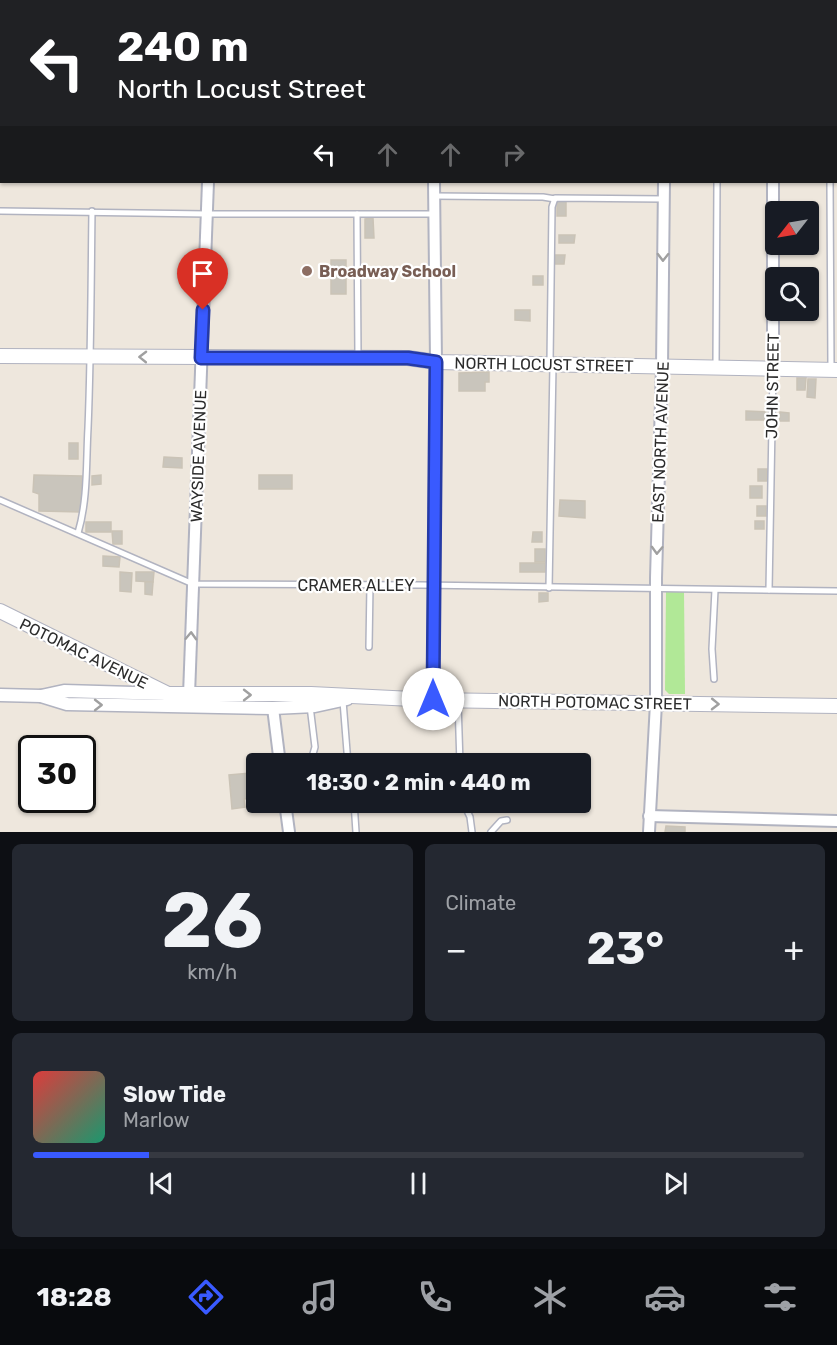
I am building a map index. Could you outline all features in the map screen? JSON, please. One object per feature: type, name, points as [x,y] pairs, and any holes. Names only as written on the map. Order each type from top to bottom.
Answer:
[{"type":"main road","name":"NORTH LOCUST STREET","points":[[0,356],[408,358],[436,362],[834,370]]},
{"type":"main road","name":"POTOMAC AVENUE","points":[[0,611],[168,694]]},
{"type":"main road","points":[[168,694],[188,701]]},
{"type":"main road","name":"NORTH POTOMAC STREET","points":[[188,701],[311,694],[348,698],[837,706]]},
{"type":"street","name":"WAYSIDE AVENUE","points":[[188,701],[208,183]]},
{"type":"street","points":[[433,699],[436,362],[434,183]]},
{"type":"street","name":"EAST NORTH AVENUE","points":[[649,832],[656,703],[664,183]]},
{"type":"street","name":"JOHN STREET","points":[[773,183],[773,370]]},
{"type":"street","points":[[0,695],[41,696],[64,691],[168,694]]},
{"type":"street","points":[[41,696],[67,704],[188,701]]},
{"type":"street","name":"NORTH POTOMAC STREET","points":[[188,701],[273,708],[310,706],[348,698]]},
{"type":"street","points":[[273,708],[279,753]]},
{"type":"street","points":[[286,813],[289,832]]},
{"type":"street","points":[[649,816],[837,821]]},
{"type":"lane","points":[[716,368],[717,183]]},
{"type":"lane","points":[[830,183],[834,370]]},
{"type":"lane","points":[[434,196],[664,199]]},
{"type":"lane","points":[[549,588],[552,207],[555,199]]},
{"type":"lane","points":[[0,211],[434,214]]},
{"type":"lane","points":[[78,533],[84,514],[90,357],[92,211]]},
{"type":"lane","points":[[357,214],[358,358]]},
{"type":"lane","name":"JOHN STREET","points":[[769,590],[773,370]]},
{"type":"lane","name":"CRAMER ALLEY","points":[[0,500],[193,584],[837,591]]},
{"type":"lane","points":[[369,647],[370,585]]},
{"type":"lane","points":[[714,679],[712,649],[715,590]]},
{"type":"lane","points":[[348,698],[348,753]]},
{"type":"lane","points":[[458,700],[460,753]]},
{"type":"lane","points":[[310,706],[315,747],[313,753]]},
{"type":"lane","points":[[355,813],[356,832]]},
{"type":"lane","points":[[468,813],[472,832]]},
{"type":"lane","points":[[491,832],[501,821],[507,820]]},
{"type":"green space","points":[[666,591],[684,591],[685,694],[669,694],[665,690]]},
{"type":"building","points":[[557,200],[566,200],[566,216],[557,216]]},
{"type":"building","points":[[373,218],[374,238],[365,238],[365,219]]},
{"type":"building","points":[[559,235],[575,235],[574,243],[559,243]]},
{"type":"building","points":[[555,255],[565,255],[564,264],[555,264]]},
{"type":"building","points":[[331,260],[346,260],[346,294],[331,294]]},
{"type":"building","points":[[533,276],[543,276],[543,285],[533,285]]},
{"type":"building","points":[[515,310],[530,310],[530,321],[515,320]]},
{"type":"building","points":[[489,372],[489,382],[485,382],[485,391],[459,391],[459,373]]},
{"type":"building","points":[[797,378],[806,378],[805,390],[797,390]]},
{"type":"building","points":[[808,379],[816,379],[815,398],[807,397]]},
{"type":"building","points":[[746,411],[771,412],[770,420],[746,420]]},
{"type":"building","points":[[780,412],[789,413],[789,421],[779,421]]},
{"type":"building","points":[[69,443],[78,443],[78,459],[69,459]]},
{"type":"building","points":[[164,457],[182,458],[182,468],[163,467]]},
{"type":"building","points":[[758,469],[767,469],[767,481],[758,481]]},
{"type":"building","points":[[34,475],[82,476],[81,512],[39,511],[39,494],[33,492]]},
{"type":"building","points":[[101,475],[101,484],[92,485],[92,476]]},
{"type":"building","points":[[259,475],[292,475],[292,489],[259,489]]},
{"type":"building","points":[[750,486],[762,486],[762,498],[750,498]]},
{"type":"building","points":[[560,500],[585,501],[585,518],[559,516]]},
{"type":"building","points":[[757,506],[766,506],[766,516],[757,516]]},
{"type":"building","points":[[755,521],[764,521],[764,529],[755,529]]},
{"type":"building","points":[[86,522],[111,522],[111,532],[86,532]]},
{"type":"building","points":[[112,531],[122,531],[122,544],[113,544]]},
{"type":"building","points":[[533,532],[542,532],[542,542],[532,542]]},
{"type":"building","points":[[535,549],[545,549],[545,562],[535,562]]},
{"type":"building","points":[[103,556],[120,557],[119,567],[103,566]]},
{"type":"building","points":[[520,563],[545,563],[545,572],[520,572]]},
{"type":"building","points":[[120,572],[132,573],[131,592],[120,591]]},
{"type":"building","points":[[136,572],[154,572],[153,582],[136,581]]},
{"type":"building","points":[[145,582],[153,582],[152,595],[145,594]]},
{"type":"building","points":[[539,593],[548,593],[548,601],[539,602]]},
{"type":"building","points":[[246,773],[245,807],[232,809],[229,775]]},
{"type":"building","points":[[666,826],[685,827],[685,832],[665,832]]},
{"type":"place","name":"Broadway School","points":[[307,271]]},
{"type":"route","points":[[203,310],[201,358],[408,358],[436,362],[433,699]]}]
